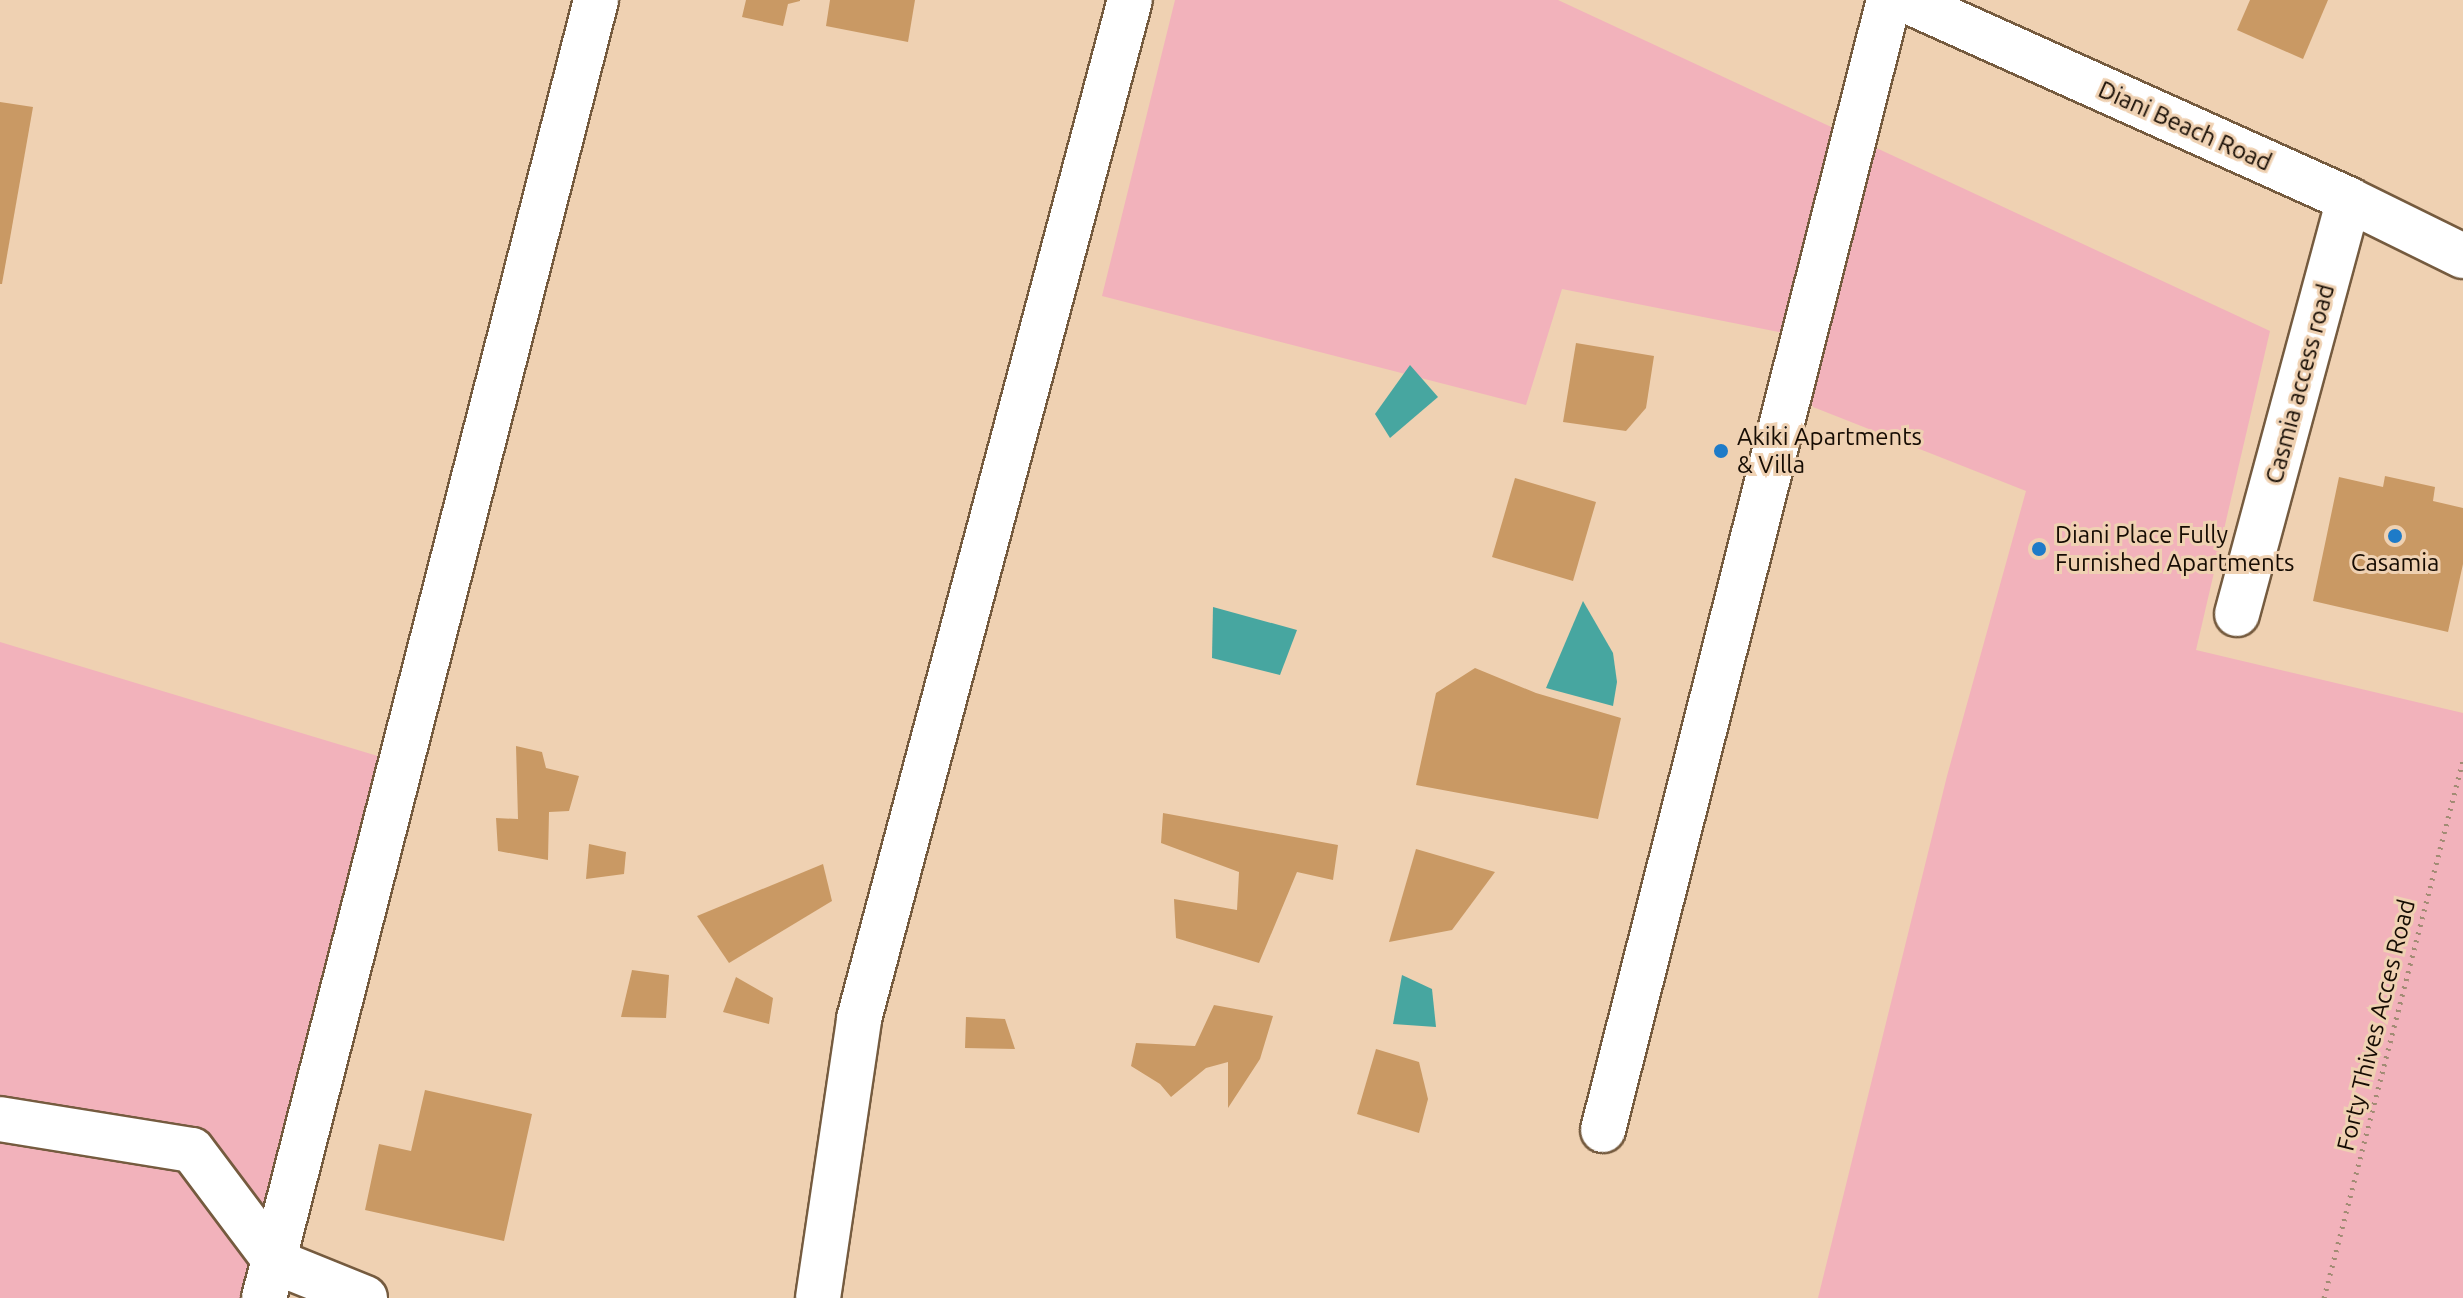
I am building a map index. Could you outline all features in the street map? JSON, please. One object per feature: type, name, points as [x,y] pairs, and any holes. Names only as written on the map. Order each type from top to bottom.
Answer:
[{"type":"street","points":[[270,1280],[596,0]]},
{"type":"street","points":[[818,1298],[859,1019],[1130,0]]},
{"type":"street","points":[[1603,1130],[1889,0]]},
{"type":"street","name":"Diani Beach Road","points":[[1905,0],[2349,200],[2463,256]]},
{"type":"street","name":"Casmia access road","points":[[2237,614],[2349,200]]},
{"type":"street","points":[[0,1119],[192,1150],[270,1280],[365,1298]]},
{"type":"path","name":"Forty Thives Acces Road","points":[[2324,1298],[2463,760]]},
{"type":"shaded area","points":[[1175,0],[1558,0],[2270,331],[2196,650],[2463,713],[2463,1298],[1818,1298],[1947,776],[2026,491],[1813,407],[1789,334],[1562,289],[1526,405],[1102,296]]},
{"type":"shaded area","points":[[0,642],[381,757],[245,1298],[0,1298]]},
{"type":"water","points":[[1410,365],[1438,397],[1390,438],[1375,414]]},
{"type":"water","points":[[1583,601],[1613,653],[1617,682],[1613,706],[1546,688]]},
{"type":"water","points":[[1213,607],[1297,630],[1280,675],[1212,658]]},
{"type":"water","points":[[1402,975],[1432,989],[1436,1027],[1393,1024]]},
{"type":"building","points":[[746,0],[800,1],[788,4],[783,26],[742,17]]},
{"type":"building","points":[[830,0],[915,0],[908,42],[826,26]]},
{"type":"building","points":[[2250,0],[2328,0],[2303,59],[2237,30]]},
{"type":"building","points":[[0,102],[33,107],[2,284],[0,284]]},
{"type":"building","points":[[1576,343],[1654,356],[1646,408],[1626,431],[1563,422]]},
{"type":"building","name":"Casamia","points":[[2385,476],[2435,487],[2433,501],[2463,508],[2463,564],[2448,632],[2313,601],[2339,477],[2383,487]]},
{"type":"building","points":[[1515,478],[1596,502],[1573,581],[1492,557]]},
{"type":"building","points":[[1475,668],[1536,693],[1621,718],[1598,819],[1416,785],[1436,693]]},
{"type":"building","points":[[516,746],[542,752],[546,768],[579,776],[569,811],[549,812],[548,860],[498,851],[496,818],[518,819]]},
{"type":"building","points":[[1163,813],[1338,845],[1333,880],[1297,872],[1259,963],[1176,938],[1174,899],[1237,910],[1239,872],[1161,843]]},
{"type":"building","points":[[589,844],[626,852],[624,874],[586,879]]},
{"type":"building","points":[[1416,849],[1495,872],[1452,930],[1389,942]]},
{"type":"building","points":[[823,864],[832,901],[729,963],[697,916]]},
{"type":"building","points":[[632,970],[669,975],[666,1018],[621,1017]]},
{"type":"building","points":[[736,977],[773,998],[769,1024],[723,1012]]},
{"type":"building","points":[[1214,1005],[1273,1016],[1260,1059],[1228,1108],[1228,1062],[1206,1068],[1171,1097],[1160,1084],[1131,1066],[1136,1043],[1195,1046]]},
{"type":"building","points":[[966,1017],[1005,1019],[1015,1049],[965,1048]]},
{"type":"building","points":[[1376,1049],[1419,1062],[1428,1099],[1419,1133],[1357,1114]]},
{"type":"building","points":[[425,1090],[532,1114],[504,1241],[365,1210],[379,1144],[411,1151]]},
{"type":"place","name":"Akiki Apartments & Villa","points":[[1721,451]]},
{"type":"place","name":"Casamia","points":[[2395,536]]},
{"type":"place","name":"Diani Place Fully Furnished Apartments","points":[[2039,549]]}]
